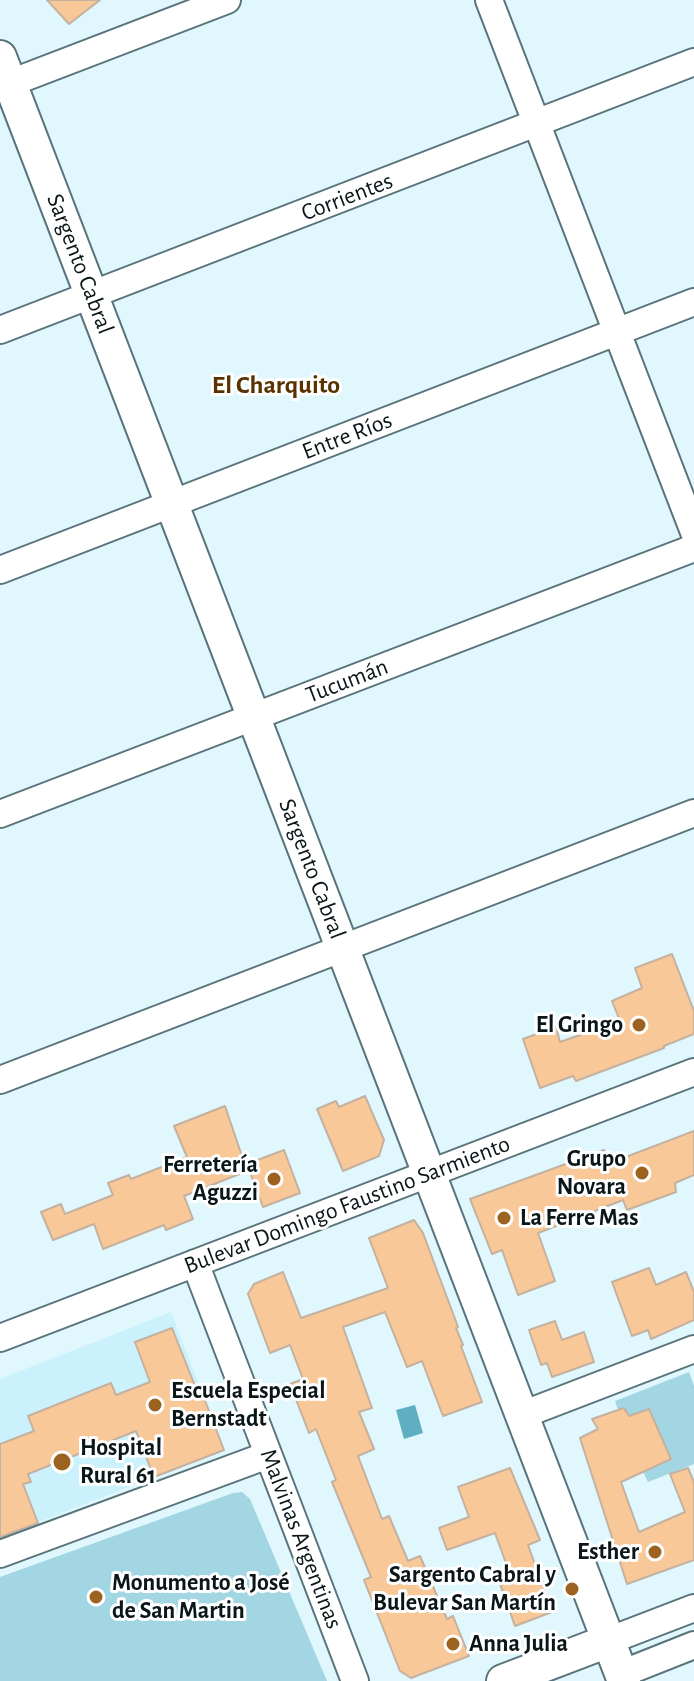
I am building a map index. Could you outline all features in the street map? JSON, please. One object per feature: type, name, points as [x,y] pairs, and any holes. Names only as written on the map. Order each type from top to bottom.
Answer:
[{"type":"main road","name":"Sargento Cabral","points":[[3,76],[91,295],[522,1415],[608,1641],[615,1679]]},
{"type":"main road","points":[[503,1681],[608,1641]]},
{"type":"street","points":[[3,76],[227,0]]},
{"type":"street","points":[[489,0],[694,532]]},
{"type":"street","name":"Corrientes","points":[[0,330],[694,62]]},
{"type":"street","name":"Entre Ríos","points":[[0,570],[694,302]]},
{"type":"street","name":"Tucumán","points":[[0,814],[694,548]]},
{"type":"street","points":[[0,1080],[694,813]]},
{"type":"street","name":"Bulevar Domingo Faustino Sarmiento","points":[[2,1330],[195,1263],[694,1072]]},
{"type":"street","name":"Malvinas Argentinas","points":[[195,1263],[355,1681]]},
{"type":"street","points":[[522,1415],[694,1349]]},
{"type":"street","points":[[0,1554],[268,1455]]},
{"type":"street","points":[[608,1641],[694,1608]]},
{"type":"street","points":[[615,1679],[694,1645]]},
{"type":"shaded area","points":[[171,1312],[224,1450],[0,1537],[0,1379]]},
{"type":"shaded area","points":[[689,1372],[694,1386],[694,1464],[648,1482],[635,1456],[664,1444],[649,1409],[629,1416],[624,1408],[618,1410],[615,1401]]},
{"type":"shaded area","points":[[415,1405],[423,1433],[404,1439],[396,1410]]},
{"type":"shaded area","points":[[242,1492],[250,1499],[327,1681],[0,1681],[0,1577]]},
{"type":"building","points":[[47,0],[100,0],[69,24]]},
{"type":"building","points":[[672,954],[694,1011],[694,1034],[576,1081],[573,1076],[540,1088],[523,1039],[556,1027],[560,1042],[620,1021],[612,1001],[642,988],[635,968]]},
{"type":"building","points":[[365,1096],[384,1140],[379,1156],[343,1171],[317,1109],[336,1101],[339,1107]]},
{"type":"building","points":[[225,1106],[247,1171],[184,1196],[193,1219],[166,1230],[164,1225],[103,1249],[94,1224],[53,1240],[41,1212],[61,1204],[65,1214],[113,1195],[108,1183],[129,1175],[131,1179],[187,1157],[174,1126]]},
{"type":"building","points":[[694,1131],[694,1175],[675,1183],[676,1192],[627,1210],[623,1200],[538,1233],[555,1281],[518,1295],[502,1250],[492,1254],[470,1199],[604,1150],[610,1163]]},
{"type":"building","name":"Ferretería Aguzzi","points":[[284,1150],[300,1193],[263,1207],[247,1164]]},
{"type":"building","points":[[414,1220],[423,1233],[482,1402],[443,1416],[422,1361],[407,1367],[385,1312],[343,1327],[372,1408],[359,1412],[374,1449],[358,1456],[382,1519],[389,1516],[408,1561],[420,1556],[447,1619],[453,1616],[469,1656],[411,1678],[400,1671],[364,1580],[371,1577],[332,1482],[336,1480],[316,1429],[309,1433],[290,1384],[303,1379],[290,1345],[270,1353],[248,1294],[254,1284],[283,1272],[301,1318],[388,1288],[369,1238]]},
{"type":"building","points":[[649,1268],[656,1285],[686,1272],[694,1292],[694,1320],[651,1339],[648,1330],[632,1336],[612,1282]]},
{"type":"building","points":[[555,1321],[562,1340],[584,1332],[594,1362],[552,1377],[547,1363],[541,1365],[529,1330]]},
{"type":"building","points":[[172,1328],[195,1386],[199,1385],[224,1450],[154,1477],[136,1431],[28,1474],[31,1482],[23,1484],[38,1523],[0,1537],[0,1444],[34,1431],[28,1416],[111,1383],[116,1395],[150,1382],[135,1342]]},
{"type":"building","points":[[624,1408],[629,1416],[649,1409],[671,1459],[621,1482],[639,1532],[685,1512],[670,1474],[688,1468],[694,1482],[694,1560],[627,1584],[580,1438],[598,1429],[592,1419]]},
{"type":"building","points":[[510,1468],[540,1540],[528,1545],[552,1612],[515,1626],[499,1581],[511,1577],[495,1533],[447,1550],[439,1528],[469,1517],[458,1487]]},
{"type":"place","name":"El Gringo","points":[[639,1025]]},
{"type":"place","name":"Grupo Novara","points":[[642,1173]]},
{"type":"place","name":"Ferretería Aguzzi","points":[[274,1179]]},
{"type":"place","name":"La Ferre Mas","points":[[504,1218]]},
{"type":"place","name":"Escuela Especial Bernstadt","points":[[155,1405]]},
{"type":"place","name":"Hospital Rural 61","points":[[62,1462]]},
{"type":"place","name":"Esther","points":[[655,1552]]},
{"type":"place","name":"Sargento Cabral y Bulevar San Martín","points":[[572,1589]]},
{"type":"place","name":"Monumento a José de San Martin","points":[[96,1597]]},
{"type":"place","name":"Anna Julia","points":[[453,1644]]},
{"type":"district","name":"El Charquito","points":[[276,385]]}]
